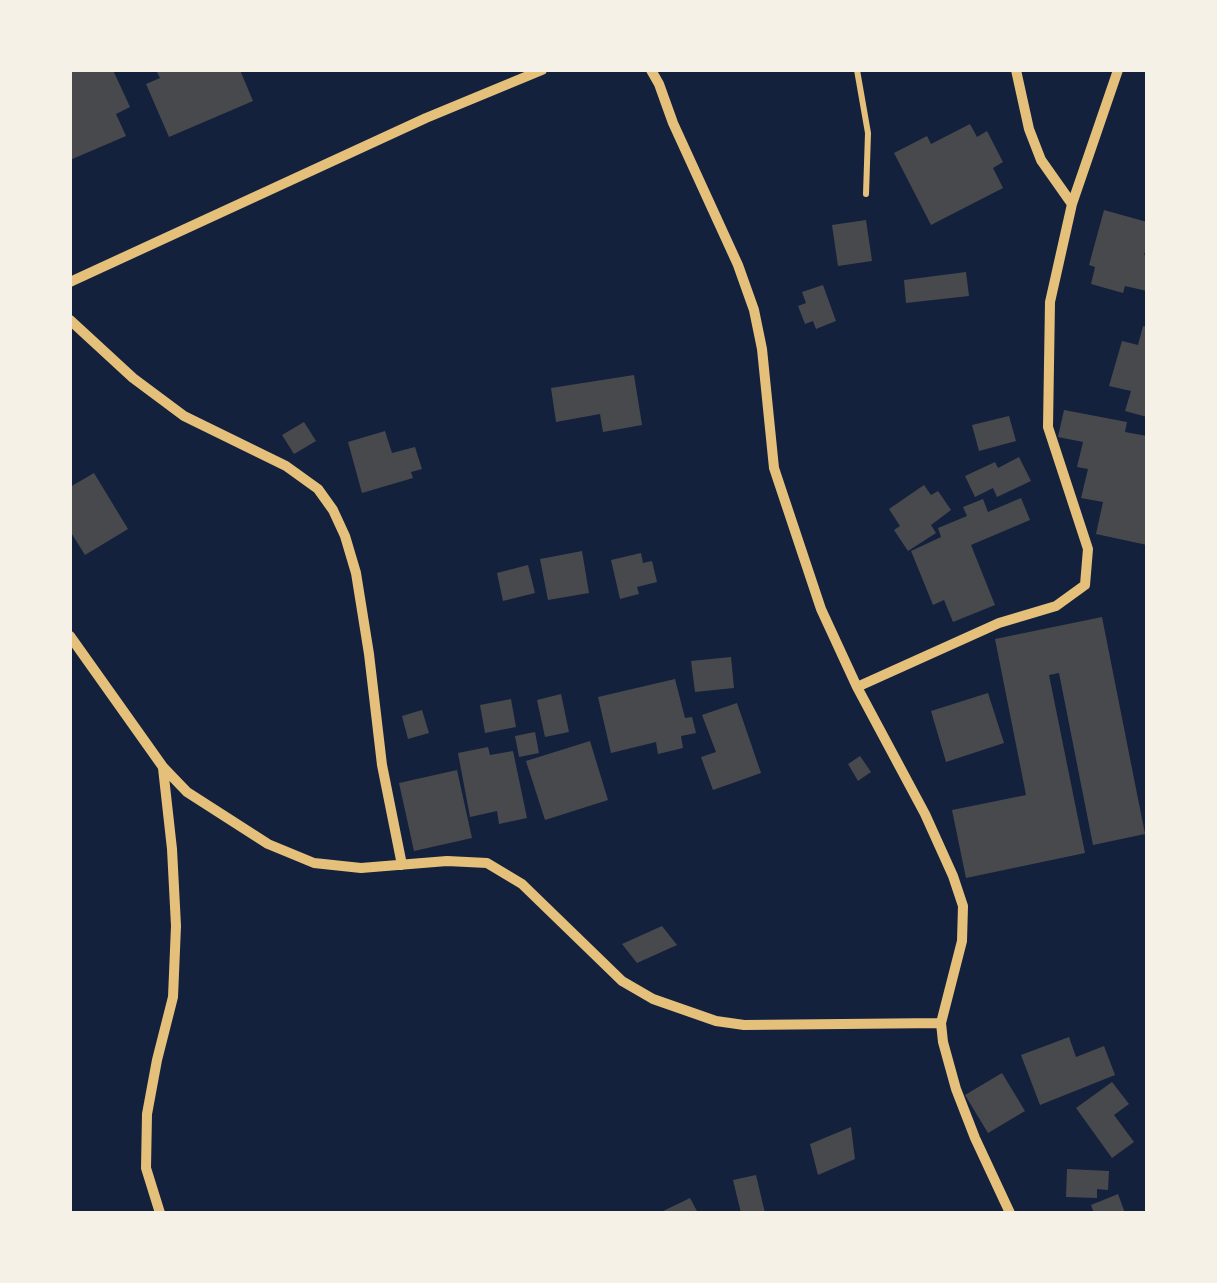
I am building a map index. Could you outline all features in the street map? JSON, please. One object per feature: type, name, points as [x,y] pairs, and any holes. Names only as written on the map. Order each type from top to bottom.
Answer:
[{"type":"street","points":[[70,282],[426,118],[542,70]]},
{"type":"street","points":[[651,70],[738,265],[754,310],[762,349],[774,468],[821,609],[857,687],[925,814],[963,906],[962,941],[940,1023],[947,1063],[974,1138],[1010,1213]]},
{"type":"street","points":[[1016,70],[1029,129],[1042,160],[1072,204]]},
{"type":"street","points":[[857,687],[999,623],[1056,606],[1085,585],[1088,549],[1048,427],[1050,302],[1072,204],[1118,70]]},
{"type":"street","points":[[70,320],[133,378],[184,416],[286,466],[318,489],[333,510],[346,536],[356,572],[382,765],[402,865]]},
{"type":"street","points":[[70,636],[163,767],[187,792],[268,844],[314,863],[361,868],[447,861],[486,864],[522,884],[622,981],[654,1000],[716,1021],[744,1025],[940,1023]]},
{"type":"street","points":[[160,1213],[146,1168],[148,1114],[172,997],[176,926],[163,767]]},
{"type":"path","points":[[857,70],[868,133],[866,194]]},
{"type":"building","points":[[70,70],[113,70],[130,107],[116,114],[126,136],[70,160]]},
{"type":"building","points":[[156,70],[240,70],[253,101],[169,137],[146,84],[160,78]]},
{"type":"building","points":[[970,124],[977,137],[987,131],[1003,162],[993,168],[1003,188],[931,225],[894,153],[927,136],[931,144]]},
{"type":"building","points":[[1104,210],[1147,222],[1147,291],[1125,286],[1123,293],[1091,284],[1095,267],[1089,265]]},
{"type":"building","points":[[866,220],[872,261],[838,266],[832,225]]},
{"type":"building","points":[[966,272],[969,296],[906,303],[904,280]]},
{"type":"building","points":[[823,285],[836,321],[816,329],[813,321],[805,324],[798,306],[806,303],[802,292]]},
{"type":"building","points":[[1143,326],[1147,327],[1147,417],[1125,411],[1131,391],[1109,386],[1122,341],[1138,345]]},
{"type":"building","points":[[634,375],[642,425],[603,432],[600,414],[556,422],[551,388]]},
{"type":"building","points":[[1064,410],[1127,422],[1125,432],[1147,436],[1147,545],[1096,534],[1103,502],[1081,498],[1088,469],[1077,467],[1083,442],[1058,437]]},
{"type":"building","points":[[1009,416],[1016,441],[979,451],[972,425]]},
{"type":"building","points":[[304,422],[316,441],[294,454],[282,435]]},
{"type":"building","points":[[385,431],[392,453],[415,447],[422,469],[411,472],[413,478],[362,493],[348,442]]},
{"type":"building","points":[[1019,457],[1031,481],[997,497],[993,488],[975,497],[965,476],[995,462],[998,468]]},
{"type":"building","points":[[94,473],[128,529],[85,555],[70,531],[70,487]]},
{"type":"building","points":[[924,485],[931,495],[938,491],[951,510],[931,525],[936,533],[908,551],[894,530],[900,526],[889,509]]},
{"type":"building","points":[[1021,498],[1030,520],[971,545],[995,605],[953,622],[944,600],[933,605],[911,551],[941,537],[938,528],[967,516],[963,507],[983,499],[988,512]]},
{"type":"building","points":[[582,551],[589,593],[548,600],[540,559]]},
{"type":"building","points":[[641,553],[643,563],[652,561],[657,582],[637,587],[639,594],[620,599],[611,560]]},
{"type":"building","points":[[528,565],[535,593],[503,601],[497,573]]},
{"type":"building","points":[[1102,617],[1145,834],[1093,845],[1059,673],[1049,675],[1085,853],[966,878],[952,810],[1026,795],[995,639]]},
{"type":"building","points":[[731,657],[734,688],[695,692],[691,661]]},
{"type":"building","points":[[675,679],[685,718],[692,717],[696,733],[681,736],[683,748],[658,754],[656,742],[611,753],[598,697]]},
{"type":"building","points":[[988,693],[1004,743],[946,762],[931,711]]},
{"type":"building","points":[[561,694],[569,732],[545,737],[537,700]]},
{"type":"building","points":[[511,699],[516,727],[485,733],[480,705]]},
{"type":"building","points":[[737,703],[761,773],[713,790],[701,757],[716,752],[702,715]]},
{"type":"building","points":[[422,710],[429,733],[408,739],[402,716]]},
{"type":"building","points":[[535,732],[539,753],[519,757],[515,736]]},
{"type":"building","points":[[590,741],[608,800],[545,820],[526,761]]},
{"type":"building","points":[[488,747],[490,755],[513,751],[527,818],[499,824],[497,811],[470,817],[458,753]]},
{"type":"building","points":[[860,756],[871,772],[858,781],[848,764]]},
{"type":"building","points":[[457,770],[472,838],[414,851],[399,783]]},
{"type":"building","points":[[662,926],[677,945],[637,963],[622,944]]},
{"type":"building","points":[[1069,1037],[1076,1057],[1104,1046],[1115,1075],[1040,1105],[1021,1055]]},
{"type":"building","points":[[1002,1073],[1025,1111],[988,1133],[965,1095]]},
{"type":"building","points":[[1112,1082],[1129,1104],[1114,1115],[1134,1142],[1112,1158],[1076,1108]]},
{"type":"building","points":[[851,1127],[855,1159],[818,1175],[810,1144]]},
{"type":"building","points":[[1067,1169],[1109,1171],[1108,1190],[1097,1189],[1097,1198],[1066,1197]]},
{"type":"building","points":[[756,1175],[765,1213],[741,1213],[733,1180]]},
{"type":"building","points":[[1118,1194],[1125,1213],[1094,1213],[1091,1205]]},
{"type":"building","points":[[690,1198],[698,1213],[659,1213]]}]
